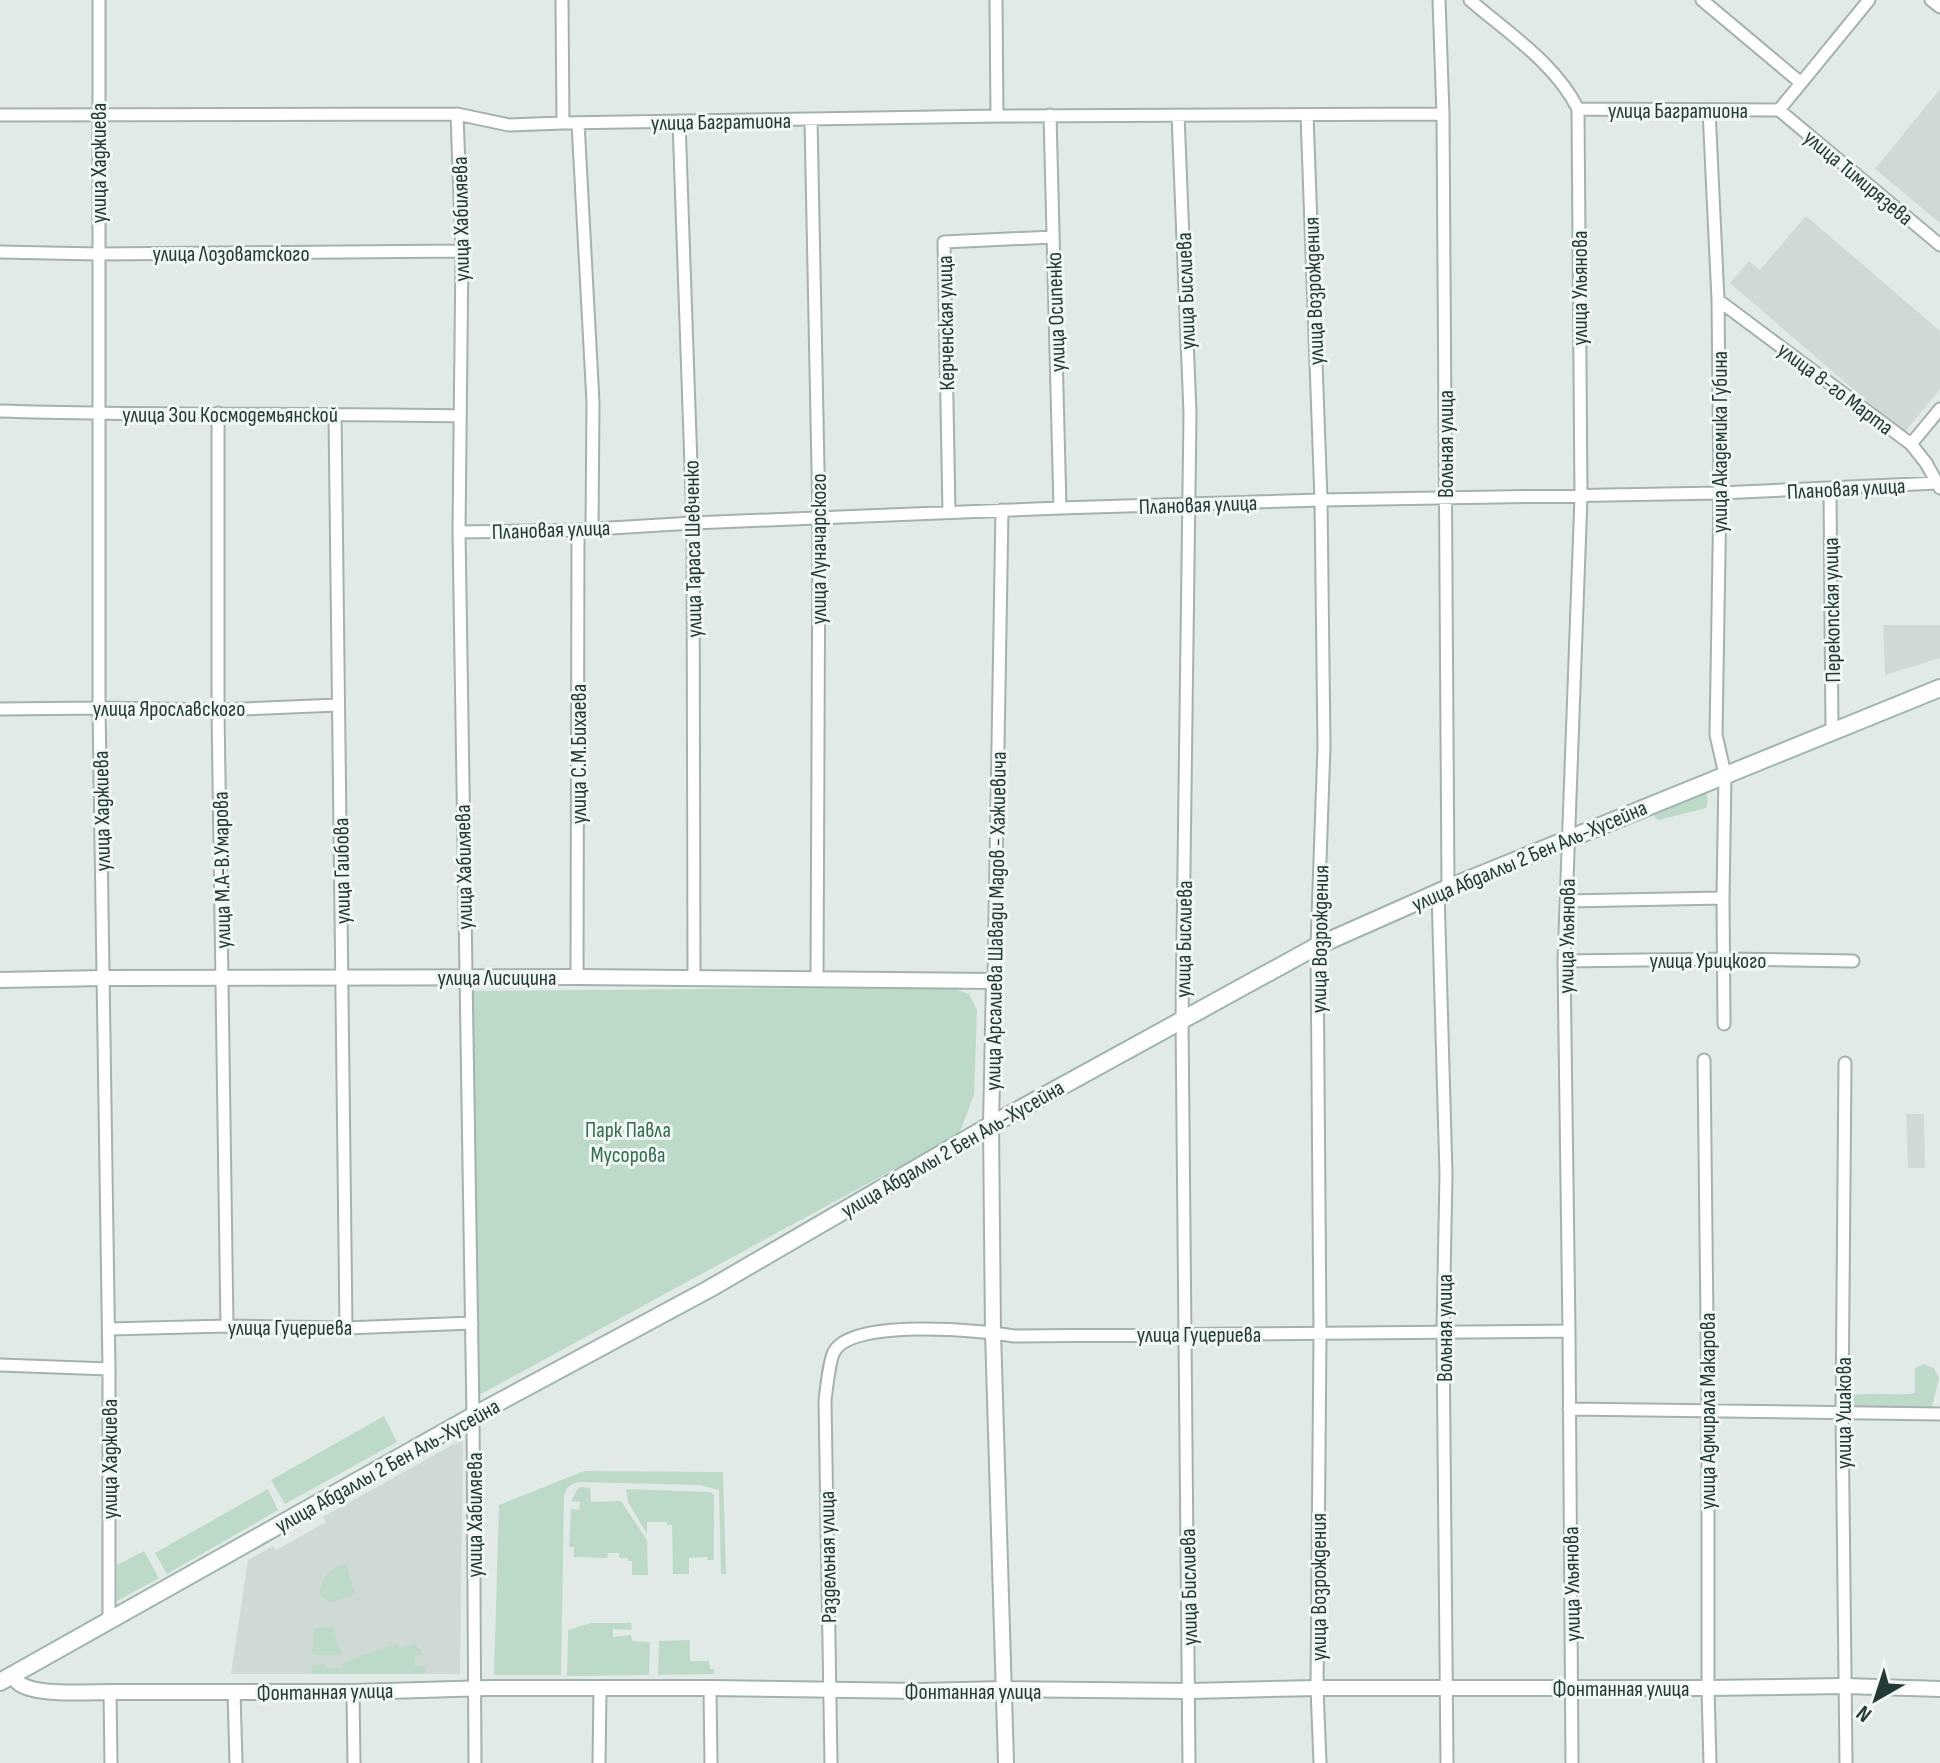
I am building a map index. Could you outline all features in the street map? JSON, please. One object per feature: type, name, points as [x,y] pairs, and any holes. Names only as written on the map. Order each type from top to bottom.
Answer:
[{"type":"main road","name":"улица Абдаллы 2 Бен Аль-Хусейна","points":[[6,1679],[473,1416],[709,1289],[991,1125],[1317,946],[1568,838],[1940,688]]},
{"type":"street","name":"улица Хаджиева","points":[[99,0],[99,708],[109,1329],[109,1622]]},
{"type":"street","points":[[562,0],[563,123]]},
{"type":"street","points":[[996,0],[997,116]]},
{"type":"street","name":"Вольная улица","points":[[1439,0],[1446,498],[1443,890],[1446,1174],[1443,1331],[1447,1763]]},
{"type":"street","points":[[1470,0],[1554,72],[1578,109]]},
{"type":"street","points":[[1702,0],[1801,83]]},
{"type":"street","points":[[1779,110],[1869,0]]},
{"type":"street","points":[[1931,0],[1940,7]]},
{"type":"street","name":"улица Багратиона","points":[[1578,109],[1779,110]]},
{"type":"street","name":"улица Ульянова","points":[[1572,1763],[1564,961],[1581,497],[1578,109]]},
{"type":"street","name":"улица Академика Губина","points":[[1709,110],[1718,300],[1720,493],[1716,735],[1725,774]]},
{"type":"street","name":"улица Тимирязева","points":[[1779,110],[1940,245]]},
{"type":"street","name":"улица Багратиона","points":[[0,115],[457,114],[509,125],[1050,115],[1443,114]]},
{"type":"street","name":"улица Хабиляева","points":[[457,114],[462,251],[459,532],[472,1323],[475,1763]]},
{"type":"street","name":"улица Осипенко","points":[[1050,115],[1060,508]]},
{"type":"street","name":"улица Бислиева","points":[[1178,115],[1190,413],[1182,1019],[1189,1763]]},
{"type":"street","name":"улица Возрождения","points":[[1307,115],[1321,500],[1324,746],[1317,946],[1320,1334],[1317,1688],[1320,1763]]},
{"type":"street","name":"улица Луначарского","points":[[811,120],[819,518],[817,979]]},
{"type":"street","name":"улица Тараса Шевченко","points":[[679,121],[693,523],[694,978]]},
{"type":"street","points":[[578,123],[593,402],[592,529]]},
{"type":"street","name":"Керченская улица","points":[[949,512],[944,242],[1053,237]]},
{"type":"street","name":"улица Лозоватского","points":[[0,252],[462,251]]},
{"type":"street","name":"улица 8-го Марта","points":[[1718,300],[1911,444],[1939,486]]},
{"type":"street","name":"Плановая улица","points":[[1911,444],[1940,409]]},
{"type":"street","name":"улица Зои Космодемьянской","points":[[0,411],[459,416]]},
{"type":"street","name":"улица М.А-В.Умарова","points":[[218,413],[218,710],[227,1326]]},
{"type":"street","name":"улица Гаибова","points":[[335,413],[346,1328]]},
{"type":"street","name":"Плановая улица","points":[[459,532],[578,530],[1188,504],[1581,497],[1939,486]]},
{"type":"street","name":"Перекопская улица","points":[[1830,489],[1832,731]]},
{"type":"street","name":"улица Арсалиева Шавади Мадов - Хажиевича","points":[[1002,510],[991,1125],[993,1332],[1006,1763]]},
{"type":"street","name":"улица С.М.Бихаева","points":[[577,977],[578,530]]},
{"type":"street","name":"улица Ярославского","points":[[0,709],[218,710],[338,705]]},
{"type":"street","points":[[1724,1024],[1725,774]]},
{"type":"street","points":[[1566,901],[1723,898]]},
{"type":"street","name":"улица Урицкого","points":[[1564,961],[1853,961]]},
{"type":"street","name":"улица Лисицина","points":[[0,980],[577,977],[994,981]]},
{"type":"street","name":"улица Адмирала Макарова","points":[[1704,1060],[1710,1763]]},
{"type":"street","name":"улица Ушакова","points":[[1845,1063],[1842,1412],[1846,1763]]},
{"type":"street","name":"улица Гуцериева","points":[[109,1329],[227,1326],[346,1328],[472,1323]]},
{"type":"street","name":"улица Гуцериева","points":[[834,1351],[845,1341],[859,1335],[892,1330],[941,1329],[1014,1336],[1569,1331]]},
{"type":"street","name":"Раздельная улица","points":[[831,1763],[825,1401],[834,1351]]},
{"type":"street","points":[[0,1365],[109,1369]]},
{"type":"street","points":[[1569,1409],[1940,1414]]},
{"type":"street","name":"Фонтанная улица","points":[[6,1679],[48,1691],[110,1692],[353,1692],[474,1688],[1190,1691],[1845,1686],[1940,1689]]},
{"type":"street","points":[[599,1763],[600,1688]]},
{"type":"street","points":[[710,1688],[711,1763]]},
{"type":"street","points":[[110,1692],[111,1763]]},
{"type":"street","points":[[234,1692],[236,1763]]},
{"type":"street","points":[[353,1692],[354,1763]]},
{"type":"shaded area","points":[[1940,89],[1940,223],[1875,169]]},
{"type":"shaded area","points":[[1806,216],[1940,331],[1940,389],[1904,433],[1730,283],[1749,261],[1760,270]]},
{"type":"shaded area","points":[[1883,625],[1940,625],[1940,658],[1885,675]]},
{"type":"shaded area","points":[[1906,1114],[1924,1114],[1925,1168],[1908,1168]]},
{"type":"shaded area","points":[[463,1439],[460,1674],[231,1674],[248,1560],[273,1546],[276,1550],[326,1522],[323,1517]]},
{"type":"green space","points":[[1706,792],[1706,808],[1659,820],[1654,817],[1657,808],[1678,798]]},
{"type":"green space","name":"Парк Павла Мусорова","points":[[949,987],[969,994],[977,1010],[974,1095],[959,1134],[479,1395],[473,991]]},
{"type":"green space","points":[[1923,1364],[1934,1368],[1939,1378],[1932,1407],[1927,1410],[1847,1407],[1845,1397],[1854,1395],[1915,1393],[1915,1368]]},
{"type":"green space","points":[[384,1416],[397,1442],[285,1504],[271,1480]]},
{"type":"green space","points":[[584,1471],[723,1472],[726,1574],[721,1574],[719,1490],[699,1485],[575,1483],[566,1490],[564,1499],[561,1675],[494,1675],[499,1505]]},
{"type":"green space","points":[[581,1487],[590,1488],[591,1502],[621,1501],[647,1540],[648,1575],[632,1575],[632,1561],[619,1558],[619,1553],[608,1553],[607,1558],[574,1557],[574,1547],[569,1547],[571,1509],[579,1510],[580,1502],[571,1501]]},
{"type":"green space","points":[[268,1489],[278,1510],[167,1574],[155,1553]]},
{"type":"green space","points":[[626,1489],[710,1492],[714,1495],[714,1560],[707,1560],[707,1557],[689,1558],[689,1574],[673,1574],[672,1525],[647,1522],[647,1534],[628,1502]]},
{"type":"green space","points":[[144,1551],[159,1578],[117,1601],[117,1565]]},
{"type":"green space","points":[[346,1564],[355,1594],[331,1603],[319,1595],[322,1583],[330,1571]]},
{"type":"green space","points":[[591,1623],[631,1623],[632,1630],[613,1629],[613,1637],[631,1635],[632,1641],[650,1642],[649,1675],[567,1676],[568,1630]]},
{"type":"green space","points":[[332,1627],[342,1655],[315,1655],[312,1651],[315,1628]]},
{"type":"green space","points":[[690,1640],[690,1661],[709,1661],[714,1674],[658,1675],[659,1641]]},
{"type":"green space","points":[[397,1643],[400,1649],[415,1644],[421,1650],[421,1655],[415,1655],[414,1665],[425,1667],[425,1674],[311,1674],[313,1665],[342,1668],[343,1663]]}]
